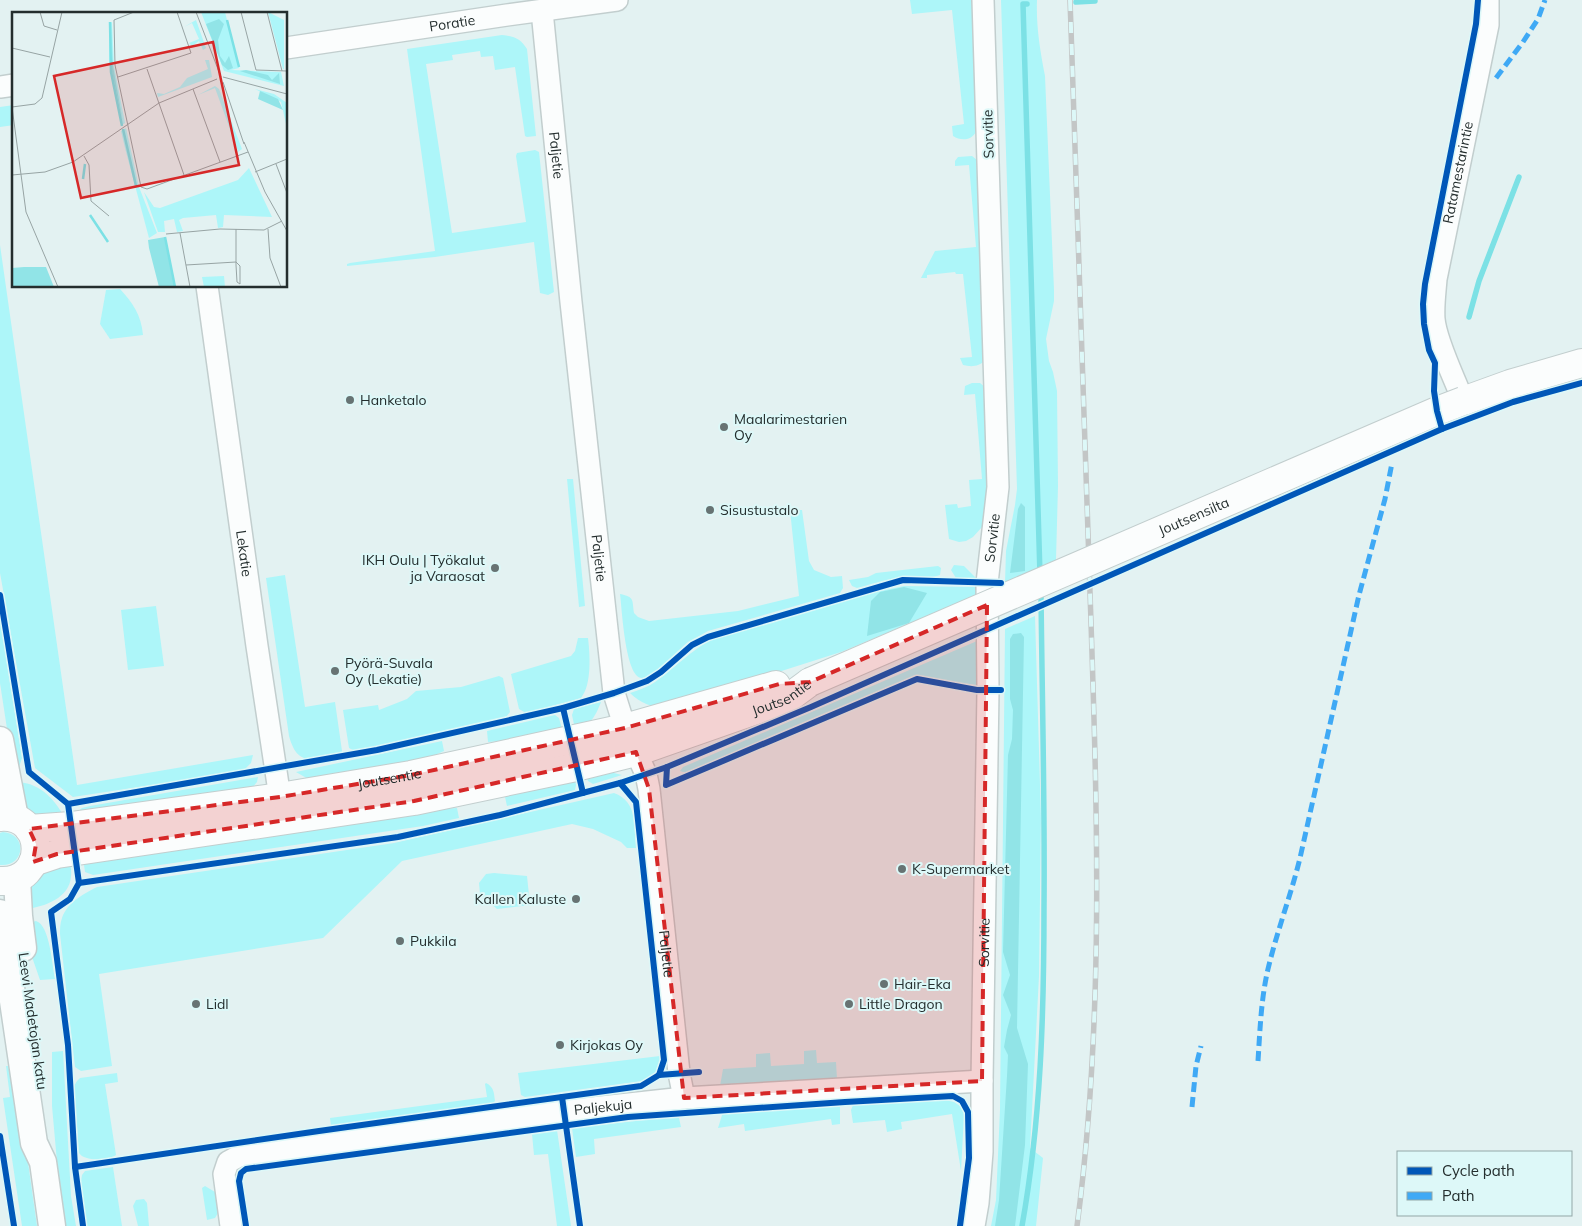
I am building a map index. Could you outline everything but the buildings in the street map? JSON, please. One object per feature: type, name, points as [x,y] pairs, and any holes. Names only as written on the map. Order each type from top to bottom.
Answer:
[{"type":"main road","name":"Joutsensilta","points":[[810,682],[1419,419],[1510,384],[1582,363]]},
{"type":"main road","name":"Joutsentie","points":[[17,874],[57,854],[282,809],[411,775],[625,728],[779,684],[810,682]]},
{"type":"main road","name":"Joutsentie","points":[[15,821],[47,829],[282,809],[414,801],[468,791],[636,752],[787,699],[810,682]]},
{"type":"main road","points":[[15,821],[36,844],[36,856],[17,874]]},
{"type":"street","name":"Poratie","points":[[288,48],[617,0]]},
{"type":"street","name":"Sorvitie","points":[[974,1226],[978,1203],[982,1152],[988,698],[987,583],[998,487],[983,0]]},
{"type":"street","name":"Ratamestarintie","points":[[1464,401],[1438,335],[1434,320],[1434,301],[1436,279],[1488,25],[1488,0]]},
{"type":"street","name":"Paljetie","points":[[542,11],[612,685],[625,728],[646,774],[649,789],[678,1064],[684,1098]]},
{"type":"street","name":"Lekatie","points":[[207,288],[257,646],[282,809]]},
{"type":"street","points":[[0,740],[15,821]]},
{"type":"street","name":"Leevi Madetojan katu","points":[[17,874],[19,916],[48,1142],[43,1162]]},
{"type":"street","name":"Leevi Madetojan katu","points":[[0,913],[34,1143],[43,1162],[52,1226]]},
{"type":"street","name":"Paljekuja","points":[[231,1226],[224,1174],[228,1162],[239,1156],[564,1111],[684,1098],[982,1082]]},
{"type":"highlighted area","points":[[987,605],[982,1081],[684,1098],[649,789],[636,752],[414,801],[57,854],[33,862],[36,844],[29,829],[280,797],[411,775],[625,728],[779,684],[810,682]]},
{"type":"shaded area","points":[[910,0],[973,0],[977,129],[970,138],[960,139],[953,136],[952,126],[964,124],[952,10],[912,14]]},
{"type":"shaded area","points":[[1001,0],[1037,0],[1039,38],[1045,76],[1054,290],[1054,301],[1046,339],[1049,361],[1057,391],[1058,486],[1056,560],[1005,583],[1006,551],[1017,489]]},
{"type":"shaded area","points":[[502,35],[517,39],[527,49],[536,136],[525,136],[515,67],[495,70],[493,56],[481,57],[480,51],[452,55],[453,60],[426,64],[452,233],[526,222],[516,156],[517,153],[535,150],[539,152],[554,292],[548,295],[540,293],[534,242],[435,257],[347,266],[350,263],[435,251],[407,49]]},
{"type":"shaded area","points":[[12,105],[12,125],[0,127],[0,107]]},
{"type":"shaded area","points":[[972,156],[977,160],[978,164],[985,360],[978,365],[972,366],[963,365],[960,358],[972,357],[963,274],[956,274],[955,272],[927,275],[927,278],[921,278],[935,251],[976,247],[969,165],[955,166],[955,161],[958,157]]},
{"type":"shaded area","points":[[0,245],[77,785],[253,755],[251,763],[243,771],[73,797],[35,768],[0,573]]},
{"type":"shaded area","points":[[120,289],[136,310],[143,335],[110,339],[100,324],[106,290]]},
{"type":"shaded area","points":[[972,383],[980,383],[987,389],[990,487],[982,527],[973,537],[959,542],[949,539],[945,505],[957,504],[958,508],[971,506],[969,480],[982,479],[975,394],[964,395],[965,386]]},
{"type":"shaded area","points":[[567,479],[573,479],[585,606],[579,607]]},
{"type":"shaded area","points":[[1021,503],[1025,507],[1025,571],[1010,573],[1018,509]]},
{"type":"shaded area","points":[[790,510],[802,510],[809,561],[814,570],[831,577],[842,576],[843,588],[840,593],[708,631],[688,642],[652,674],[642,678],[636,675],[625,641],[620,594],[628,596],[632,600],[634,613],[638,617],[649,621],[738,611],[799,596]]},
{"type":"shaded area","points":[[954,565],[964,566],[977,579],[956,578],[951,570]]},
{"type":"shaded area","points":[[938,566],[941,568],[940,575],[930,577],[896,578],[857,588],[852,586],[849,580],[868,577],[876,573]]},
{"type":"shaded area","points":[[285,575],[305,707],[335,702],[341,754],[315,759],[302,757],[297,753],[289,736],[266,578]]},
{"type":"shaded area","points":[[904,586],[977,587],[978,595],[841,652],[666,708],[647,704],[638,700],[630,693],[652,684],[694,651],[710,640],[720,636],[857,596]]},
{"type":"shaded area","points":[[904,587],[927,593],[909,623],[867,636],[871,601],[880,592]]},
{"type":"shaded area","points":[[156,606],[164,666],[128,670],[121,610]]},
{"type":"shaded area","points":[[1035,616],[1041,818],[1039,976],[1030,1148],[1043,1158],[1036,1226],[991,1226],[996,1200],[1000,1110],[1005,629]]},
{"type":"shaded area","points":[[0,620],[22,758],[19,767],[13,768],[0,683]]},
{"type":"shaded area","points":[[1021,633],[1024,637],[1017,1028],[1028,1064],[1025,1145],[1015,1226],[995,1226],[999,1200],[1007,1076],[1008,1055],[1004,1047],[1011,1015],[1003,995],[1010,975],[1003,952],[1008,755],[1012,739],[1013,710],[1010,699],[1010,639],[1013,634]]},
{"type":"shaded area","points":[[578,638],[588,638],[589,652],[589,678],[581,698],[526,713],[519,709],[511,674],[571,656],[575,651]]},
{"type":"shaded area","points":[[977,641],[977,685],[915,677],[688,772],[680,771],[683,767]]},
{"type":"shaded area","points":[[499,676],[503,678],[510,712],[506,717],[355,751],[349,748],[343,710],[378,705],[379,710],[407,699],[416,691],[461,687]]},
{"type":"shaded area","points":[[601,702],[592,720],[575,729],[572,715],[574,709]]},
{"type":"shaded area","points":[[555,715],[559,718],[563,733],[528,739],[488,742],[487,731]]},
{"type":"shaded area","points":[[442,741],[444,751],[408,767],[310,780],[296,772]]},
{"type":"shaded area","points":[[606,771],[622,775],[593,784],[588,781],[585,773]]},
{"type":"shaded area","points":[[574,775],[575,790],[507,806],[505,797],[542,782]]},
{"type":"shaded area","points":[[258,777],[257,782],[247,794],[77,812],[82,808],[90,806]]},
{"type":"shaded area","points":[[14,782],[29,784],[43,791],[62,813],[44,818],[31,813],[23,804]]},
{"type":"shaded area","points":[[614,793],[622,797],[631,809],[636,848],[627,848],[621,842],[593,829],[572,824],[402,861],[323,938],[99,974],[112,1066],[81,1071],[75,1067],[60,924],[64,913],[72,903],[97,887],[394,843]]},
{"type":"shaded area","points":[[457,808],[459,818],[423,826],[93,875],[85,872],[83,858],[402,811]]},
{"type":"shaded area","points":[[3,832],[17,838],[20,850],[19,856],[15,861],[0,865],[0,833]]},
{"type":"shaded area","points":[[70,860],[70,884],[61,896],[40,906],[26,909],[27,897],[33,881],[50,868]]},
{"type":"shaded area","points":[[486,874],[527,876],[530,905],[497,909],[480,894],[479,883]]},
{"type":"shaded area","points":[[36,921],[41,924],[47,937],[55,979],[40,980],[31,954],[27,923]]},
{"type":"shaded area","points":[[816,1050],[817,1063],[836,1062],[837,1079],[720,1086],[723,1069],[756,1067],[756,1054],[770,1053],[771,1066],[804,1064],[804,1051]]},
{"type":"shaded area","points":[[63,1051],[71,1196],[76,1226],[66,1226],[57,1162],[52,1106],[52,1052]]},
{"type":"shaded area","points":[[660,1056],[656,1072],[642,1081],[525,1097],[521,1095],[518,1073]]},
{"type":"shaded area","points":[[6,1066],[8,1066],[19,1099],[37,1226],[22,1226],[3,1098],[10,1097]]},
{"type":"shaded area","points":[[117,1073],[118,1082],[105,1084],[116,1155],[102,1159],[86,1158],[79,1153],[74,1086],[80,1078]]},
{"type":"shaded area","points":[[486,1083],[493,1090],[495,1101],[493,1103],[331,1126],[330,1118],[487,1097]]},
{"type":"shaded area","points":[[945,1100],[954,1102],[963,1108],[961,1171],[952,1114],[901,1122],[902,1129],[887,1132],[885,1120],[853,1123],[851,1110],[853,1105]]},
{"type":"shaded area","points":[[840,1106],[840,1124],[832,1125],[831,1119],[745,1131],[744,1124],[718,1128],[723,1112]]},
{"type":"shaded area","points":[[672,1117],[679,1118],[681,1127],[594,1139],[595,1154],[576,1157],[572,1128]]},
{"type":"shaded area","points":[[557,1130],[571,1226],[557,1226],[548,1154],[534,1155],[532,1134]]},
{"type":"shaded area","points":[[113,1167],[122,1226],[86,1226],[82,1175],[85,1171]]},
{"type":"shaded area","points":[[205,1186],[215,1192],[218,1213],[215,1218],[207,1220],[202,1188]]},
{"type":"shaded area","points":[[144,1199],[147,1203],[149,1226],[138,1226],[133,1206],[136,1200]]},
{"type":"waterway","points":[[1076,2],[1095,1]]},
{"type":"waterway","points":[[1027,4],[1023,4],[1040,575]]},
{"type":"waterway","points":[[1469,317],[1479,281],[1519,177]]},
{"type":"waterway","points":[[1022,1226],[1033,1146],[1042,1026],[1044,788],[1041,592]]},
{"type":"railway","points":[[1070,0],[1093,671],[1097,909],[1092,1068],[1077,1226]]},
{"type":"marked path","points":[[1496,78],[1538,19],[1545,0]]},
{"type":"marked path","points":[[1258,1061],[1262,1003],[1268,969],[1300,858],[1359,595],[1385,499],[1392,463]]},
{"type":"marked path","points":[[1192,1107],[1196,1066],[1201,1046]]},
{"type":"cycle path","points":[[1442,429],[1434,391],[1435,363],[1429,350],[1424,324],[1423,304],[1425,284],[1476,24],[1478,0]]},
{"type":"cycle path","points":[[79,883],[398,837],[500,815],[620,783],[667,767],[811,707],[1442,429],[1513,402],[1582,383]]},
{"type":"cycle path","points":[[68,804],[377,750],[563,708],[647,681],[661,672],[692,645],[708,637],[903,580],[1001,583]]},
{"type":"cycle path","points":[[0,595],[29,772],[68,804],[79,883],[70,899],[51,912],[68,1045],[75,1167],[83,1226]]},
{"type":"cycle path","points":[[667,767],[666,785],[917,679],[977,690],[1001,690]]},
{"type":"cycle path","points":[[563,708],[583,793]]},
{"type":"cycle path","points":[[620,783],[636,802],[664,1060],[659,1075]]},
{"type":"cycle path","points":[[75,1167],[641,1086],[659,1075],[699,1072]]},
{"type":"cycle path","points":[[246,1226],[239,1181],[241,1173],[246,1169],[628,1117],[953,1096],[962,1101],[968,1112],[969,1158],[960,1226]]},
{"type":"cycle path","points":[[562,1097],[580,1226]]},
{"type":"cycle path","points":[[0,1136],[14,1226]]},
{"type":"place","name":"Hanketalo","points":[[350,400]]},
{"type":"place","name":"Maalarimestarien Oy","points":[[724,427]]},
{"type":"place","name":"Sisustustalo","points":[[710,510]]},
{"type":"place","name":"IKH Oulu | Työkalut ja Varaosat","points":[[495,568]]},
{"type":"place","name":"Pyörä-Suvala Oy (Lekatie)","points":[[335,671]]},
{"type":"place","name":"K-Supermarket","points":[[902,869]]},
{"type":"place","name":"Kallen Kaluste","points":[[576,899]]},
{"type":"place","name":"Pukkila","points":[[400,941]]},
{"type":"place","name":"Hair-Eka","points":[[884,984]]},
{"type":"place","name":"Lidl","points":[[196,1004]]},
{"type":"place","name":"Little Dragon","points":[[849,1004]]},
{"type":"place","name":"Kirjokas Oy","points":[[560,1045]]}]
